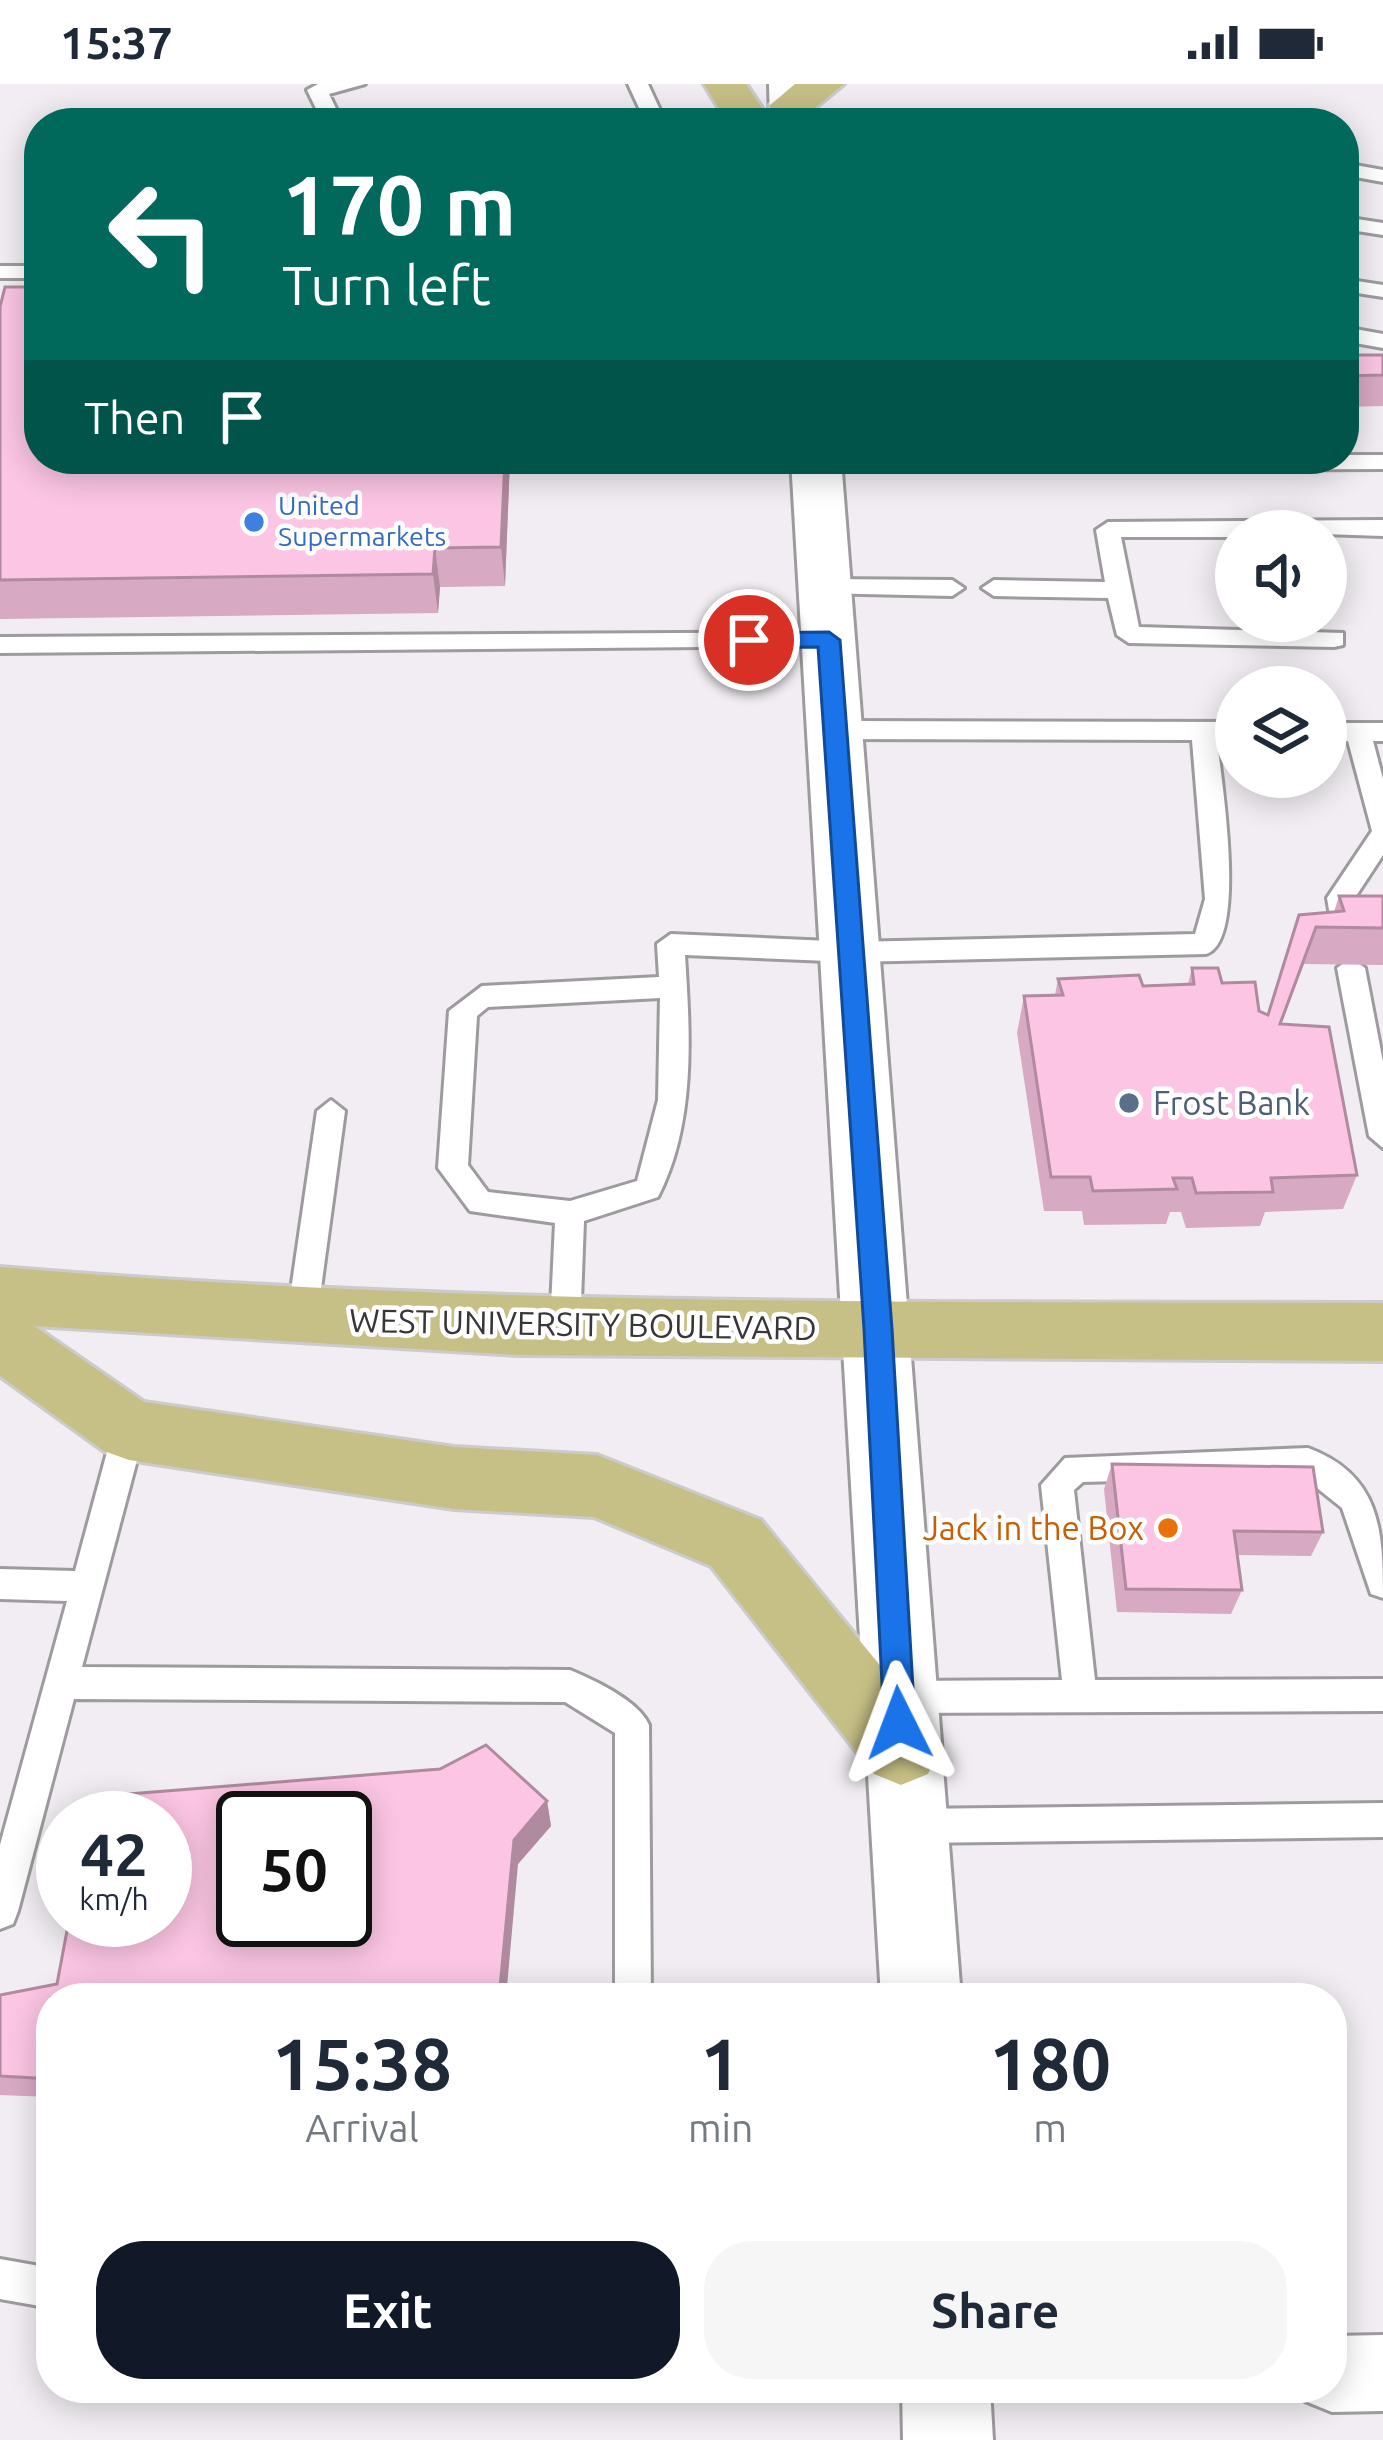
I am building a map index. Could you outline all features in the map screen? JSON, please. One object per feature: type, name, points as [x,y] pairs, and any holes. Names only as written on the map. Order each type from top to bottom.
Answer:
[{"type":"main road","points":[[818,474],[919,1983]]},
{"type":"main road","name":"WEST UNIVERSITY BOULEVARD","points":[[0,1295],[122,1310],[565,1328],[1383,1332]]},
{"type":"main road","points":[[0,1339],[129,1430],[454,1478],[597,1486],[736,1543],[899,1723]]},
{"type":"main road","points":[[947,2403],[948,2440]]},
{"type":"street","points":[[1347,2374],[1383,2374]]},
{"type":"lane","points":[[326,108],[317,90],[355,84]]},
{"type":"lane","points":[[1215,637],[1129,635],[1108,530],[1383,528]]},
{"type":"lane","points":[[0,645],[827,613],[952,588]]},
{"type":"lane","points":[[994,588],[1118,590]]},
{"type":"lane","points":[[836,730],[1215,731]]},
{"type":"lane","points":[[674,987],[482,997],[463,1011],[453,1168],[480,1203],[570,1213],[648,1189],[668,1144],[677,1046],[674,987],[671,944],[852,952],[1206,944],[1218,899],[1204,731]]},
{"type":"lane","points":[[1347,933],[1340,898],[1383,831],[1370,732]]},
{"type":"lane","points":[[1351,968],[1383,1136]]},
{"type":"lane","points":[[302,1318],[331,1111]]},
{"type":"lane","points":[[565,1328],[570,1213]]},
{"type":"lane","points":[[0,1911],[63,1684],[83,1586],[129,1430]]},
{"type":"lane","points":[[1080,1695],[1057,1485],[1076,1468],[1308,1462],[1355,1499],[1383,1583]]},
{"type":"lane","points":[[0,1584],[83,1586]]},
{"type":"lane","points":[[63,1684],[570,1686],[632,1726],[633,1983]]},
{"type":"lane","points":[[899,1723],[1080,1695],[1383,1695]]},
{"type":"lane","points":[[910,1826],[1383,1820]]},
{"type":"lane","points":[[0,2278],[36,2285]]},
{"type":"building","name":"United Supermarkets","points":[[5,287],[24,287],[24,474],[504,474],[501,547],[435,548],[433,574],[0,580],[0,307]]},
{"type":"building","points":[[1359,355],[1383,355],[1383,375],[1359,376]]},
{"type":"building","points":[[1339,896],[1383,896],[1383,928],[1316,927],[1280,1024],[1329,1027],[1357,1175],[1271,1178],[1273,1192],[1196,1193],[1192,1178],[1173,1178],[1177,1189],[1093,1191],[1090,1177],[1051,1177],[1024,996],[1063,995],[1058,979],[1139,975],[1143,986],[1194,984],[1192,968],[1218,968],[1222,983],[1255,982],[1259,1011],[1268,1015],[1299,915],[1344,911]]},
{"type":"building","points":[[1112,1464],[1313,1467],[1323,1532],[1234,1531],[1242,1590],[1126,1589]]},
{"type":"building","points":[[486,1745],[547,1801],[514,1840],[500,1983],[57,1983],[64,1947],[192,1947],[192,1791],[167,1791],[440,1769]]},
{"type":"building","points":[[36,1988],[36,2078],[0,2076],[0,1995]]},
{"type":"place","name":"United Supermarkets","points":[[254,522]]},
{"type":"place","name":"Frost Bank","points":[[1129,1103]]},
{"type":"place","name":"Jack in the Box","points":[[1168,1528]]},
{"type":"route","points":[[749,640],[829,640],[878,1329],[899,1723]]}]
